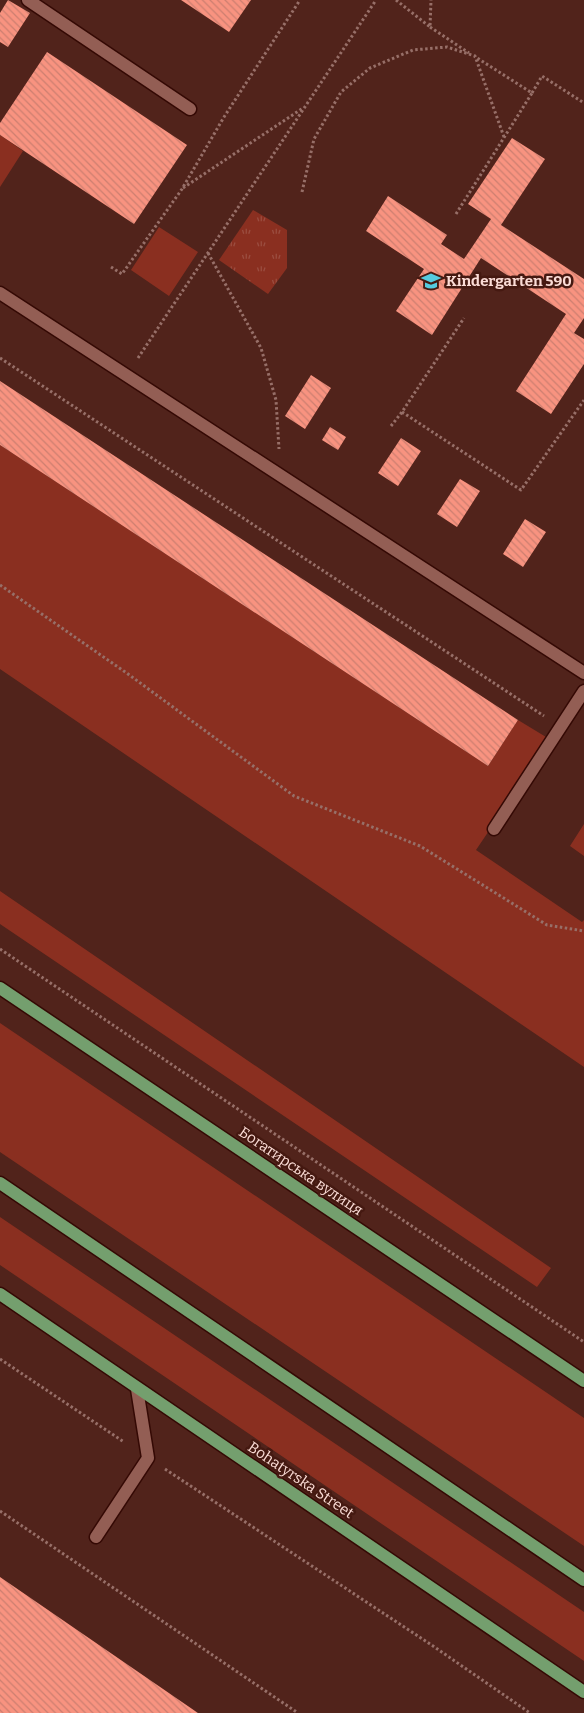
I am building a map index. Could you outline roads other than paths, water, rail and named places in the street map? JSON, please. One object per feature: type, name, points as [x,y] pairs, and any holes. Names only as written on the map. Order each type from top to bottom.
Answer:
[{"type":"main road","name":"Богатирська вулиця","points":[[0,988],[584,1381]]},
{"type":"main road","points":[[0,1183],[584,1580]]},
{"type":"main road","name":"Bohatyrska Street","points":[[0,1294],[584,1692]]},
{"type":"lane","points":[[28,0],[190,109]]},
{"type":"lane","points":[[0,293],[584,673]]},
{"type":"lane","points":[[494,829],[584,691]]},
{"type":"lane","points":[[96,1537],[148,1458],[137,1389]]},
{"type":"place","name":"Kindergarten 590","points":[[431,281]]}]
